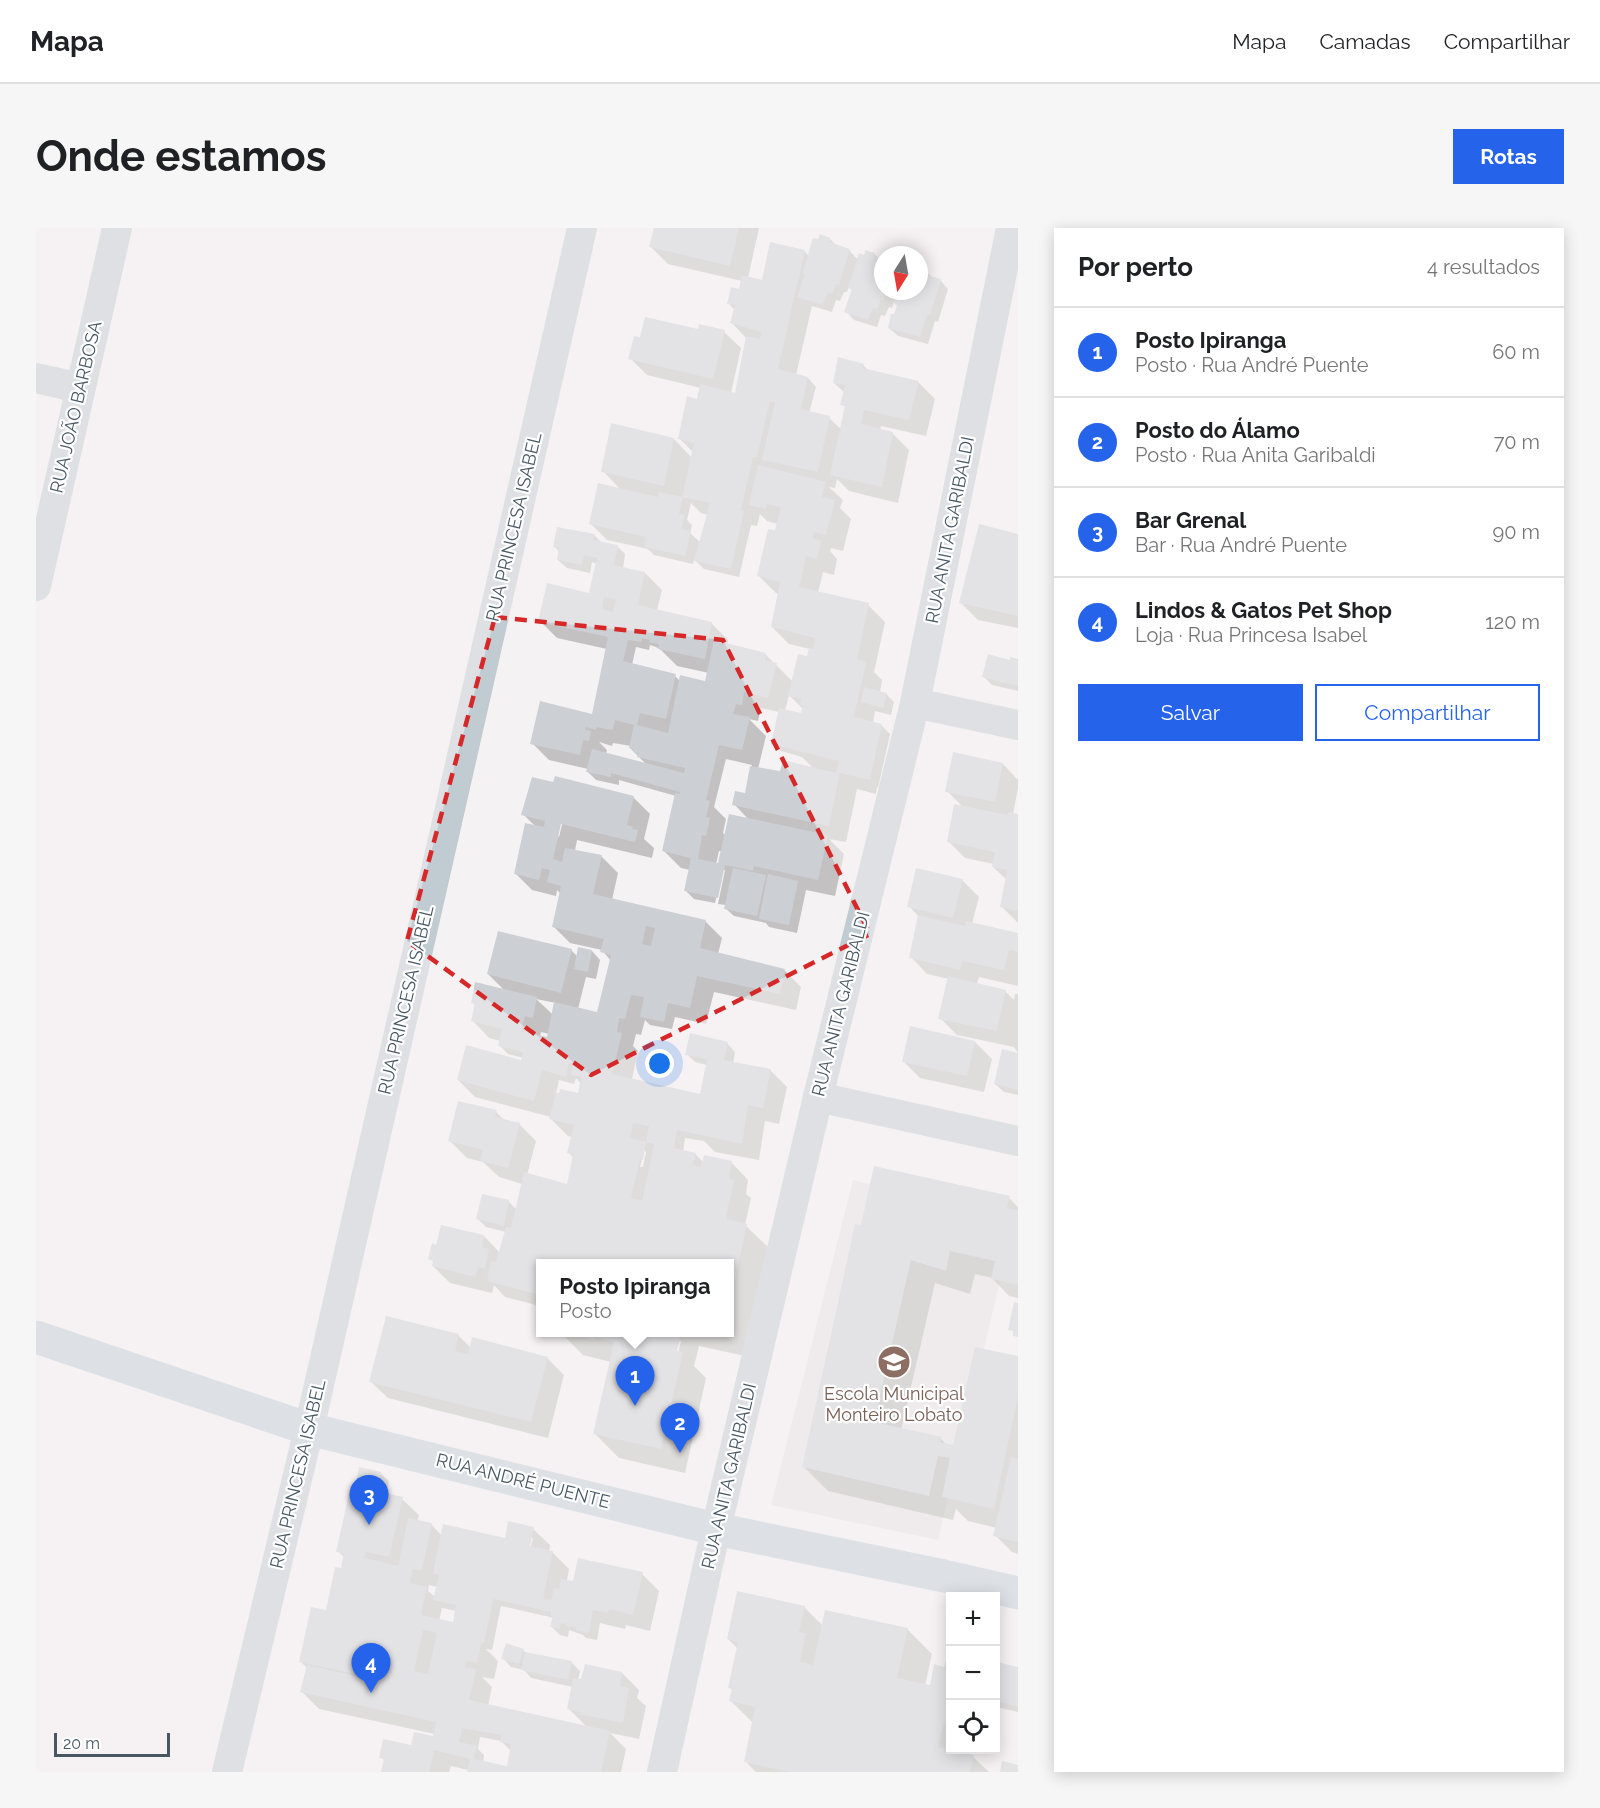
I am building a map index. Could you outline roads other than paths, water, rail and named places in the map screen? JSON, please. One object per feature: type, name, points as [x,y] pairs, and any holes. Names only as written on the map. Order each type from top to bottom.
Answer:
[{"type":"main road","name":"RUA ANDRÉ PUENTE","points":[[36,1336],[309,1429],[716,1529],[1018,1593]]},
{"type":"street","name":"RUA JOÃO BARBOSA","points":[[36,586],[117,228]]},
{"type":"street","name":"RUA PRINCESA ISABEL","points":[[227,1772],[309,1429],[582,228]]},
{"type":"street","name":"RUA ANITA GARIBALDI","points":[[662,1772],[716,1529],[818,1097],[915,703],[1008,232]]},
{"type":"street","points":[[36,378],[80,388]]},
{"type":"street","points":[[915,703],[1018,725]]},
{"type":"street","points":[[818,1097],[1018,1141]]},
{"type":"place","name":"Escola Municipal Monteiro Lobato","points":[[894,1362]]},
{"type":"place","name":"Posto Ipiranga","points":[[635,1406]]},
{"type":"place","name":"Posto do Álamo","points":[[680,1453]]},
{"type":"place","name":"Bar Grenal","points":[[369,1525]]},
{"type":"place","name":"Lindos & Gatos Pet Shop","points":[[371,1693]]}]
